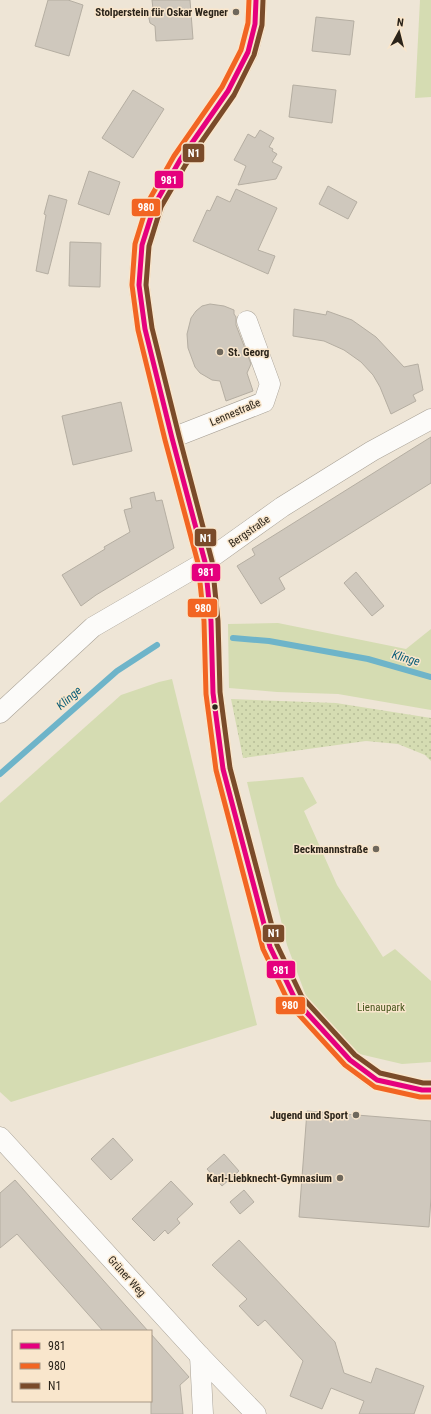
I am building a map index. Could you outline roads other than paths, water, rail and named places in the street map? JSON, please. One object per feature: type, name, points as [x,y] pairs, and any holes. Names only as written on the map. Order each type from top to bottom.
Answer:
[{"type":"street","points":[[256,0],[255,24],[248,52],[228,91],[180,160],[155,204],[142,245],[139,285],[145,329],[205,562],[211,621],[213,693],[223,769],[270,947],[296,1001],[350,1060],[377,1080],[422,1090],[431,1090]]},
{"type":"street","name":"Lennestraße","points":[[172,438],[264,402],[270,384],[247,321]]},
{"type":"street","name":"Bergstraße","points":[[0,713],[93,627],[205,562],[282,507],[372,451],[431,419]]},
{"type":"street","name":"Grüner Weg","points":[[3,1146],[256,1414]]},
{"type":"street","points":[[200,1356],[203,1414]]},
{"type":"waterway","name":"Klinge","points":[[233,638],[269,641],[368,659],[431,677]]},
{"type":"waterway","name":"Klinge","points":[[0,774],[117,671],[157,645]]},
{"type":"place","name":"Stolperstein für Oskar Wegner","points":[[236,12]]},
{"type":"place","name":"St. Georg","points":[[220,352]]},
{"type":"place","name":"Beckmannstraße","points":[[376,849]]},
{"type":"place","name":"Jugend und Sport","points":[[356,1115]]},
{"type":"place","name":"Karl-Liebknecht-Gymnasium","points":[[340,1178]]},
{"type":"park label","name":"Lienaupark","points":[[381,1007]]}]
